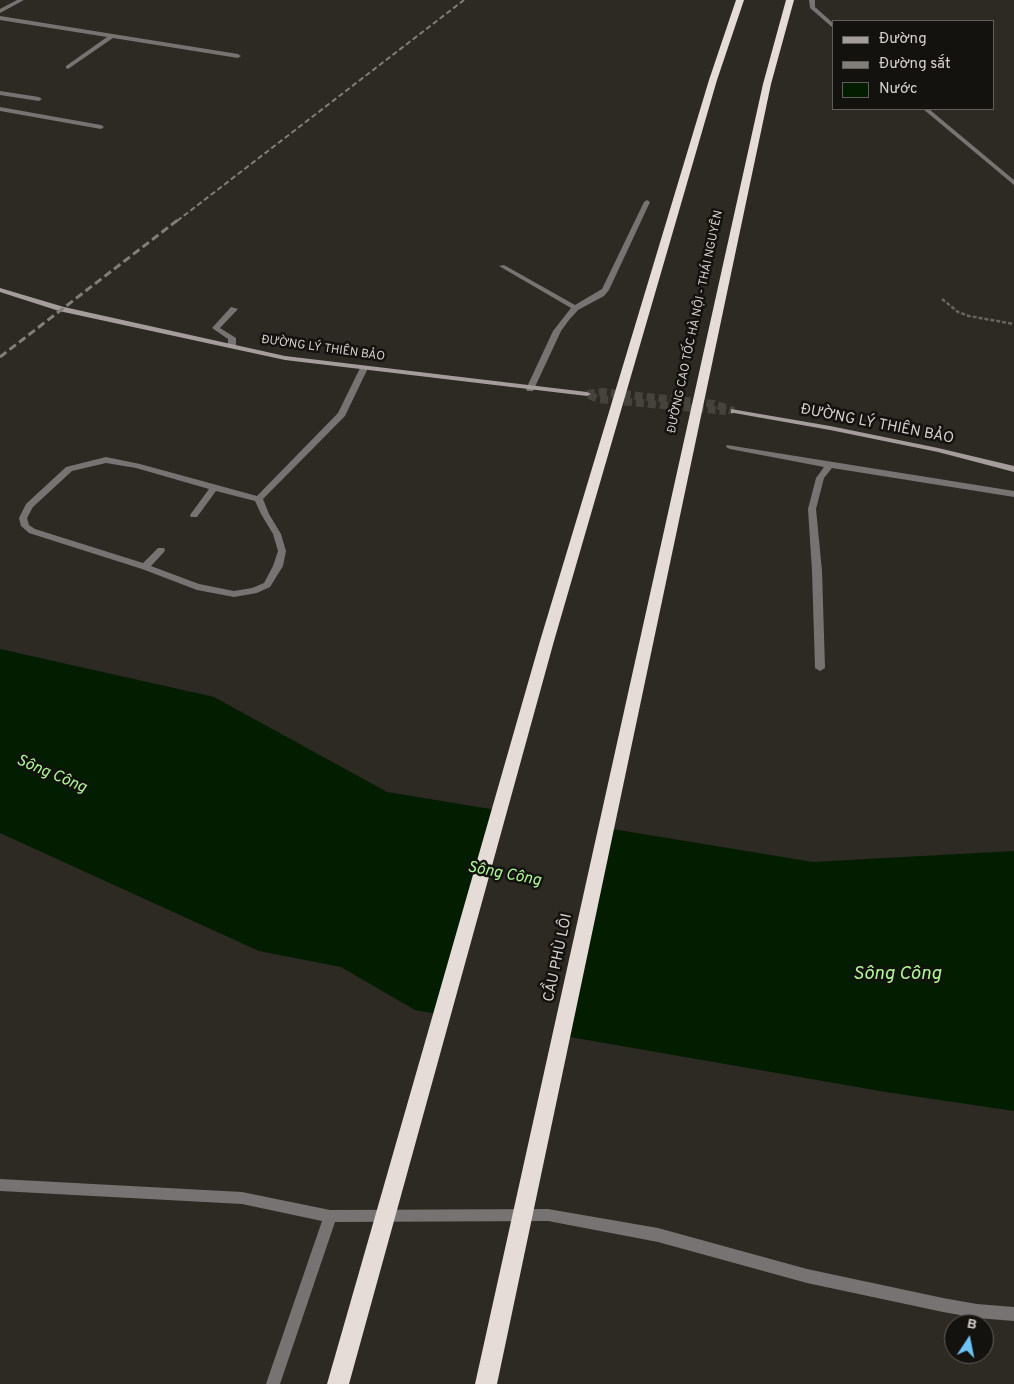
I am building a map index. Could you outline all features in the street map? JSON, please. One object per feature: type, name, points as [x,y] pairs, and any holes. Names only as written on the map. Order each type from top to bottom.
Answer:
[{"type":"highway","points":[[338,1384],[547,641],[713,80],[740,0]]},
{"type":"highway","name":"ĐƯỜNG CAO TỐC HÀ NỘI - THÁI NGUYÊN","points":[[644,654],[767,84],[790,0]]},
{"type":"highway","name":"CẦU PHÙ LÔI","points":[[486,1384],[644,654]]},
{"type":"main road","name":"ĐƯỜNG LÝ THIÊN BẢO","points":[[0,290],[62,308],[286,358],[530,389],[587,394]]},
{"type":"main road","name":"ĐƯỜNG LÝ THIÊN BẢO","points":[[734,411],[938,450],[1014,469]]},
{"type":"street","points":[[0,11],[21,0]]},
{"type":"street","points":[[812,0],[812,7],[832,25]]},
{"type":"street","points":[[0,18],[238,56]]},
{"type":"street","points":[[68,67],[112,36]]},
{"type":"street","points":[[0,93],[39,99]]},
{"type":"street","points":[[0,109],[101,127]]},
{"type":"street","points":[[927,110],[1014,183]]},
{"type":"street","points":[[530,389],[557,331],[575,308],[602,294],[605,290],[648,202]]},
{"type":"street","points":[[502,266],[575,308]]},
{"type":"street","points":[[232,346],[232,338],[216,328],[234,309]]},
{"type":"street","points":[[260,499],[342,414],[364,368]]},
{"type":"street","points":[[730,447],[1014,494]]},
{"type":"street","points":[[106,460],[137,466],[260,499],[265,514],[277,534],[282,551],[278,566],[267,585],[254,591],[234,594],[197,587],[32,531],[25,526],[23,518],[29,506],[69,470],[89,463],[106,460]]},
{"type":"street","points":[[820,668],[817,571],[812,510],[820,478],[830,465]]},
{"type":"street","points":[[194,515],[214,488]]},
{"type":"street","points":[[145,568],[161,550]]},
{"type":"street","points":[[0,1185],[242,1198],[330,1216],[548,1215],[658,1235],[807,1276],[943,1305],[977,1312],[1014,1314]]},
{"type":"street","points":[[273,1384],[330,1216]]},
{"type":"path","points":[[942,299],[958,312],[969,316],[1014,324]]},
{"type":"water","name":"Sông Công","points":[[0,649],[214,697],[387,792],[813,862],[1014,851],[1014,1111],[886,1092],[415,1010],[341,967],[259,951],[0,833]]},
{"type":"pier","points":[[500,808],[607,825],[561,1038],[442,1017]]},
{"type":"tunnel","points":[[587,394],[602,392],[714,404],[734,411]]},
{"type":"tunnel","points":[[589,395],[598,399],[726,411]]},
{"type":"railway","points":[[177,221],[464,0]]},
{"type":"railway","points":[[0,357],[179,219]]}]
